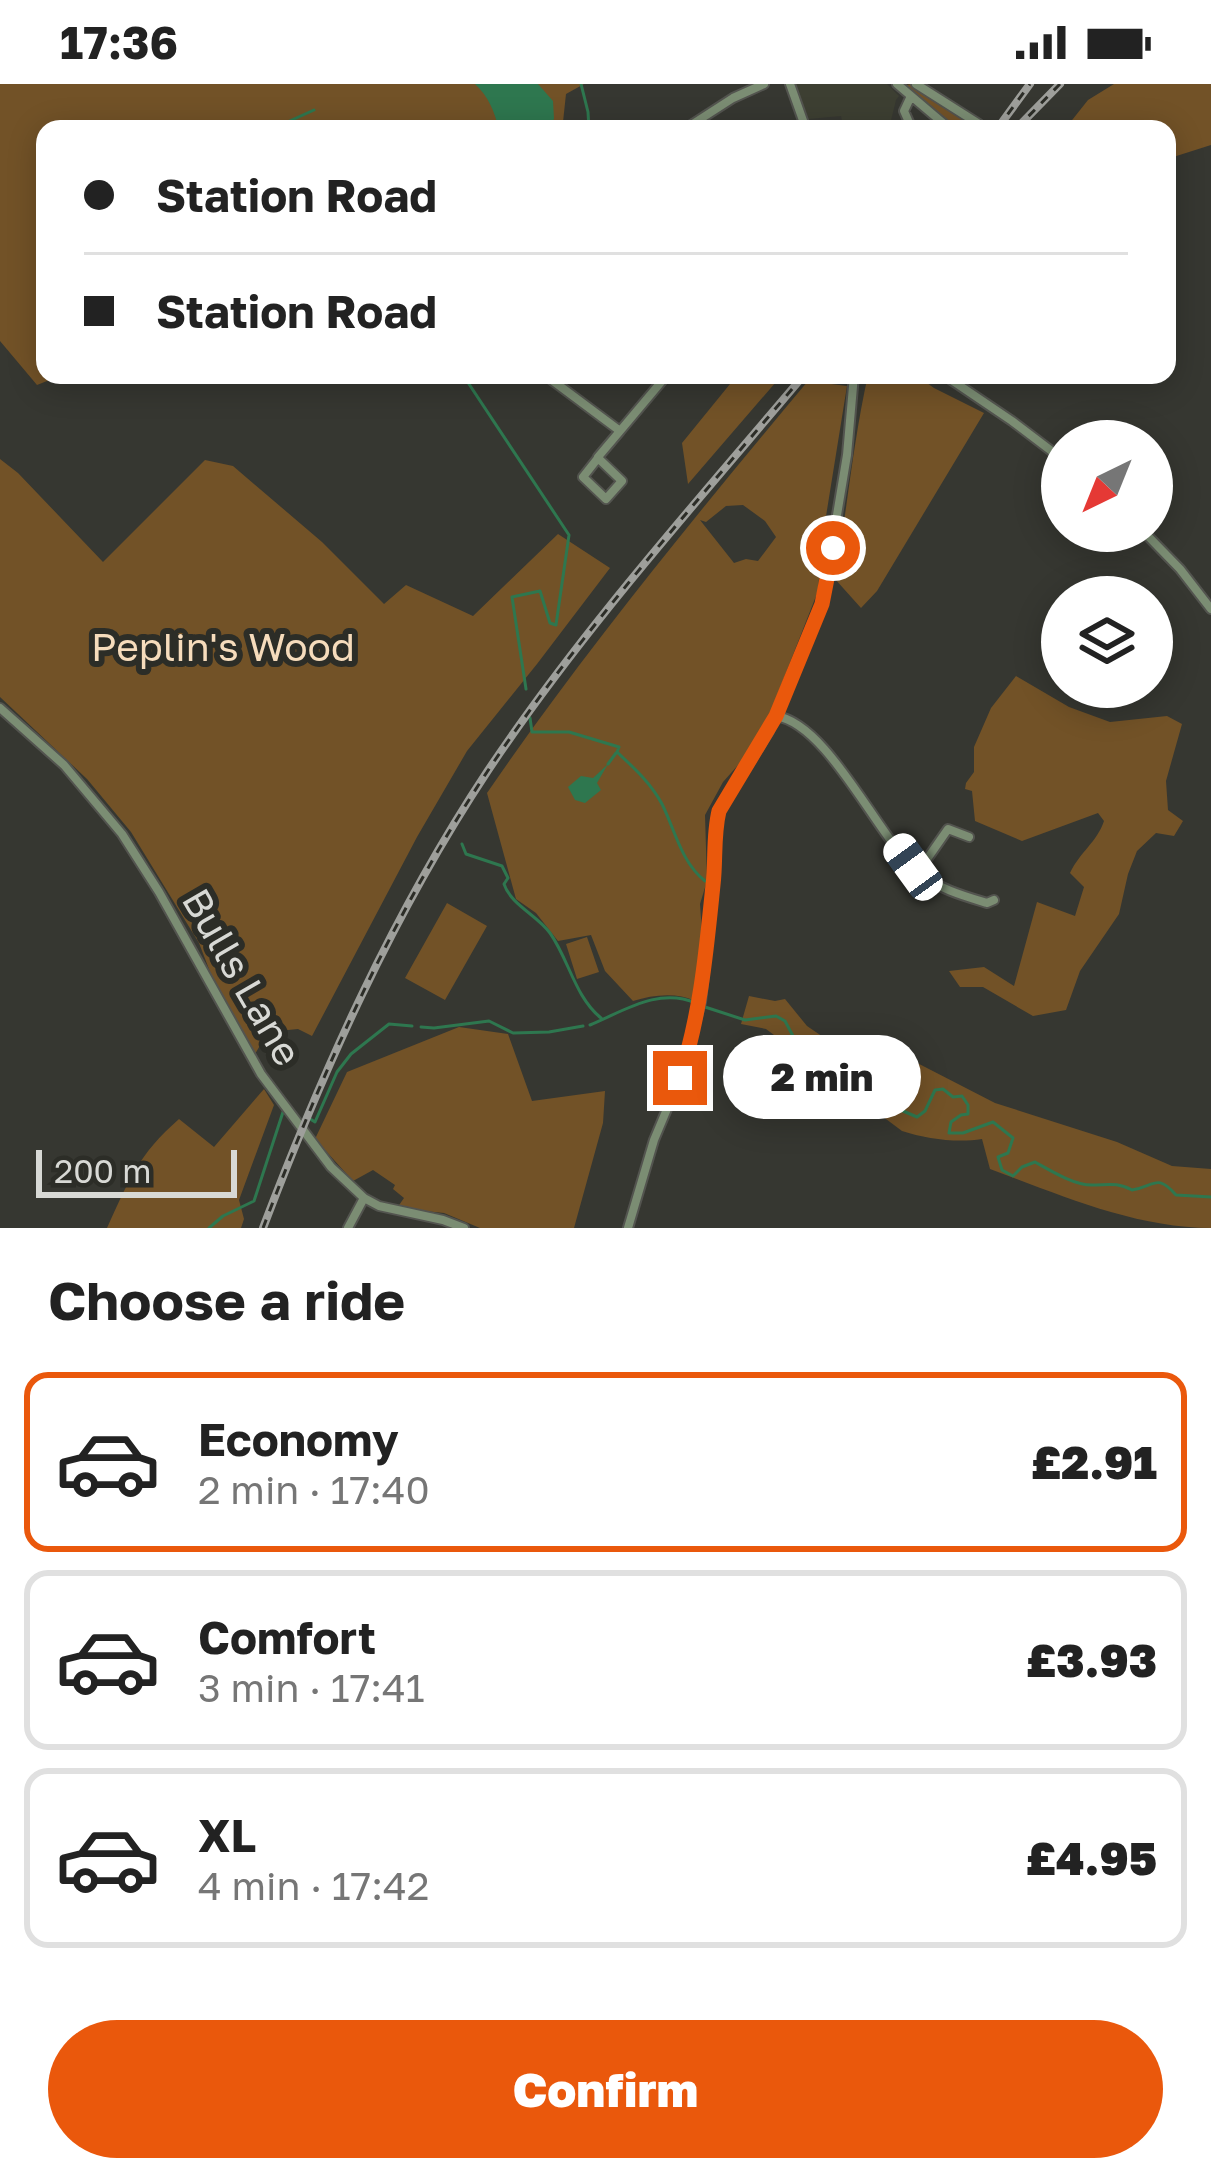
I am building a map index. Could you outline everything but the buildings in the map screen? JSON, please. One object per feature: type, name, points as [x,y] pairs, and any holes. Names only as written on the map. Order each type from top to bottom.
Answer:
[{"type":"street","points":[[699,120],[764,84]]},
{"type":"street","points":[[790,84],[803,120]]},
{"type":"street","points":[[916,84],[973,120]]},
{"type":"street","points":[[899,85],[939,120]]},
{"type":"street","points":[[908,120],[904,111],[911,96]]},
{"type":"street","points":[[557,384],[620,430]]},
{"type":"street","points":[[598,458],[622,482],[606,499],[583,477],[620,430],[659,384]]},
{"type":"street","points":[[628,1228],[700,1005],[719,811],[776,716],[822,604],[847,455],[853,384]]},
{"type":"street","points":[[957,384],[1041,443]]},
{"type":"street","points":[[1163,552],[1211,609]]},
{"type":"street","name":"Bulls Lane","points":[[0,708],[64,765],[122,834],[231,1024],[280,1102],[331,1167],[364,1198],[464,1228]]},
{"type":"street","points":[[776,716],[788,718],[810,735],[920,874],[947,891],[987,904],[994,900]]},
{"type":"street","points":[[920,874],[948,829],[969,837]]},
{"type":"street","points":[[348,1228],[364,1198]]},
{"type":"shaded area","points":[[475,84],[538,84],[553,101],[554,119],[496,120]]},
{"type":"shaded area","points":[[795,84],[887,84],[899,96],[891,120],[809,119]]},
{"type":"shaded area","points":[[608,764],[597,783],[601,790],[585,803],[575,800],[568,787],[581,776],[593,778]]},
{"type":"green space","points":[[0,84],[584,84],[566,94],[563,120],[36,120],[36,384],[0,341]]},
{"type":"green space","points":[[912,84],[962,120],[947,120],[906,85]]},
{"type":"green space","points":[[1114,84],[1211,84],[1211,145],[1176,156],[1176,120],[1072,120],[1088,100]]},
{"type":"green space","points":[[730,384],[774,384],[688,484],[682,443]]},
{"type":"green space","points":[[806,384],[847,386],[818,591],[765,726],[705,815],[707,881],[700,904],[695,1001],[664,995],[633,1001],[605,971],[591,935],[558,941],[536,913],[516,899],[487,793],[683,532]],"holes":[[[743,505],[765,521],[776,537],[758,561],[734,563],[700,520],[706,522],[726,506]]]},
{"type":"green space","points":[[866,384],[928,384],[984,413],[877,591],[861,608],[835,579]]},
{"type":"green space","name":"Peplin's Wood","points":[[0,459],[103,562],[205,460],[233,466],[322,542],[384,604],[406,585],[473,616],[558,534],[610,568],[467,751],[312,1036],[298,1029],[268,1032],[255,1054],[217,990],[199,943],[131,832],[87,779],[0,697]]},
{"type":"green space","points":[[1016,676],[1041,691],[1041,708],[1072,708],[1110,722],[1167,716],[1182,724],[1166,781],[1168,810],[1183,821],[1174,836],[1156,833],[1137,851],[1119,914],[1080,971],[1066,1010],[1033,1016],[983,987],[960,987],[949,971],[984,967],[1014,986],[1037,902],[1075,916],[1084,887],[1070,873],[1104,821],[1098,813],[1022,841],[975,821],[972,791],[965,789],[974,772],[974,747],[991,708]]},
{"type":"green space","points":[[447,903],[487,926],[445,1000],[405,978]]},
{"type":"green space","points":[[587,937],[599,972],[577,979],[566,944]]},
{"type":"green space","points":[[749,996],[785,999],[807,1026],[832,1043],[892,1050],[995,1103],[1117,1142],[1172,1166],[1211,1169],[1211,1228],[1126,1216],[990,1169],[982,1139],[942,1140],[902,1131],[766,1029],[741,1024]]},
{"type":"green space","points":[[459,1027],[508,1034],[532,1101],[605,1091],[603,1123],[574,1228],[480,1228],[444,1213],[397,1208],[404,1198],[393,1189],[395,1185],[373,1170],[353,1181],[315,1139],[347,1072]]},
{"type":"green space","points":[[264,1089],[274,1105],[239,1200],[244,1219],[241,1228],[107,1228],[144,1157],[179,1119],[214,1147]]},
{"type":"waterway","points":[[581,84],[588,120]]},
{"type":"waterway","points":[[292,120],[314,110]]},
{"type":"waterway","points":[[469,384],[569,535],[556,625],[550,623],[540,591],[512,597],[526,689]]},
{"type":"waterway","points":[[530,718],[532,732],[569,732],[619,747],[617,752],[658,796],[684,855],[705,881]]},
{"type":"waterway","points":[[608,764],[616,753]]},
{"type":"waterway","points":[[462,844],[466,854],[502,866],[507,891],[550,933],[585,1000],[601,1018]]},
{"type":"waterway","points":[[590,1025],[655,999],[696,1003]]},
{"type":"waterway","points":[[705,1007],[745,1020],[776,1016],[785,1021],[793,1036],[815,1046],[917,1117],[935,1090],[962,1096],[968,1114],[951,1122],[949,1133],[993,1122],[1013,1138],[1008,1153],[998,1157],[1002,1170],[1013,1176],[1035,1162],[1085,1184],[1132,1190],[1160,1183],[1176,1195],[1211,1197]]},
{"type":"waterway","points":[[421,1027],[489,1021],[513,1033],[583,1026]]},
{"type":"waterway","points":[[307,1117],[315,1122],[337,1072],[351,1054],[389,1024],[412,1026]]},
{"type":"waterway","points":[[209,1228],[254,1201],[283,1112]]},
{"type":"railway","points":[[1004,120],[1030,84]]},
{"type":"railway","points":[[1025,120],[1060,84]]},
{"type":"railway","points":[[263,1228],[362,994],[421,881],[487,772],[600,618],[796,384]]},
{"type":"route","points":[[680,1078],[701,1002],[719,811],[776,716],[822,604],[833,548]]}]
